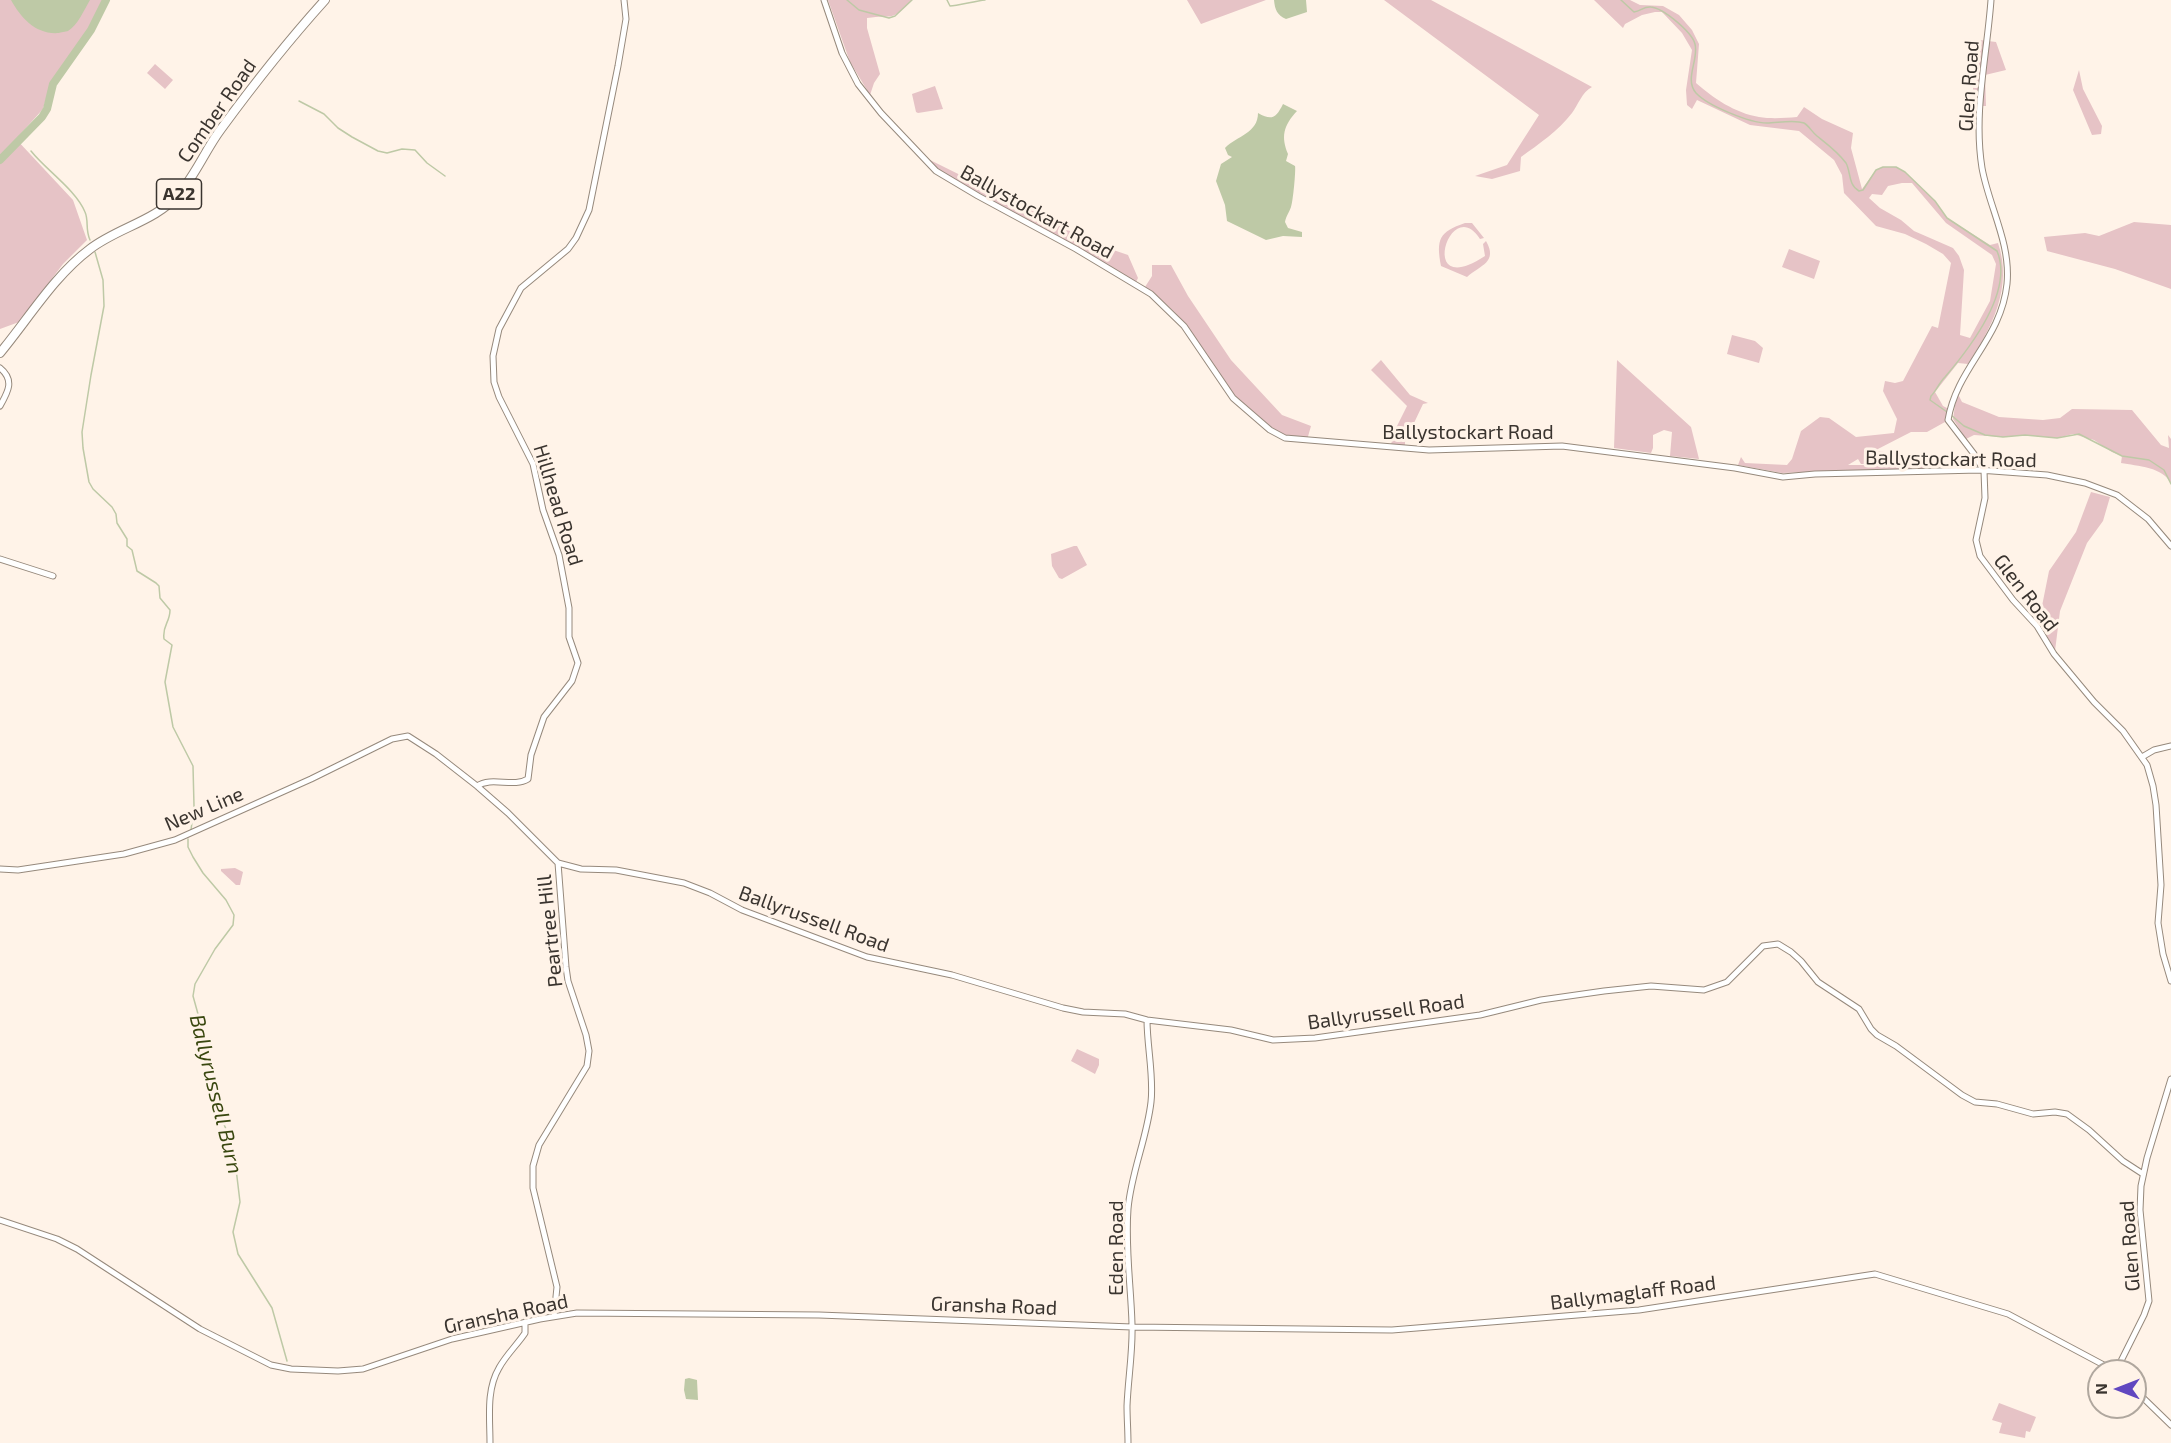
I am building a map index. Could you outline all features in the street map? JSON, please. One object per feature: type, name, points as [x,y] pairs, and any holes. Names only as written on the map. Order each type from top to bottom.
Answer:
[{"type":"highway","name":"Comber Road","points":[[0,352],[83,255],[112,234],[160,211],[179,194],[222,128],[284,47],[325,0]]},
{"type":"street","name":"Hillhead Road","points":[[477,786],[484,783],[521,782],[528,779],[531,755],[544,717],[572,681],[578,668],[569,637],[568,601],[558,555],[543,510],[533,464],[499,397],[494,382],[493,356],[499,329],[521,288],[568,249],[576,238],[589,210],[626,19],[624,0]]},
{"type":"street","name":"Ballystockart Road","points":[[824,0],[842,53],[858,84],[881,113],[936,171],[1076,249],[1151,294],[1184,326],[1233,398],[1270,430],[1285,438],[1429,450],[1562,446],[1735,468],[1783,477],[1880,472],[1984,471],[2047,475],[2100,488],[2117,495],[2148,519],[2171,546]]},
{"type":"street","name":"Glen Road","points":[[1990,0],[1988,37],[1979,94],[1979,126],[1982,169],[2007,255],[2007,283],[2004,302],[1997,322],[1957,388],[1948,418],[1984,471],[1985,498],[1976,540],[1980,556],[2013,600],[2037,626],[2054,654],[2094,702],[2123,731],[2142,757],[2151,776],[2156,805],[2160,885],[2158,923],[2163,954],[2171,981]]},
{"type":"street","points":[[0,368],[6,373],[10,384],[0,406]]},
{"type":"street","points":[[0,559],[53,576]]},
{"type":"street","name":"Peartree Hill","points":[[408,736],[436,754],[477,786],[558,863],[568,981],[589,1051],[587,1066],[539,1145],[533,1166],[533,1188],[557,1287],[554,1316]]},
{"type":"street","name":"New Line","points":[[0,869],[18,870],[124,854],[175,840],[311,779],[392,739],[408,736]]},
{"type":"street","points":[[2142,757],[2154,750],[2171,746]]},
{"type":"street","name":"Ballyrussell Road","points":[[558,863],[581,869],[616,870],[684,883],[710,893],[742,910],[867,957],[952,975],[1063,1008],[1125,1014],[1147,1020],[1231,1030],[1273,1040],[1315,1038],[1480,1015],[1541,1000],[1613,990],[1651,986],[1704,990],[1727,982],[1763,946],[1778,944],[1791,952],[1818,982],[1859,1009],[1877,1035],[1896,1046],[1962,1095],[1975,1102],[1997,1104],[2033,1114],[2067,1114],[2089,1130],[2123,1161],[2143,1174]]},
{"type":"street","name":"Eden Road","points":[[1128,1443],[1127,1408],[1132,1326],[1127,1244],[1128,1212],[1129,1193],[1142,1149],[1151,1104],[1147,1020]]},
{"type":"street","name":"Glen Road","points":[[2121,1359],[2149,1301],[2140,1210],[2143,1174],[2171,1079]]},
{"type":"street","name":"Gransha Road","points":[[0,1220],[57,1239],[77,1249],[200,1329],[281,1368],[338,1371],[363,1369],[452,1339],[554,1316],[594,1313],[819,1315],[1132,1326]]},
{"type":"street","name":"Ballymaglaff Road","points":[[1132,1326],[1392,1330],[1639,1310],[1875,1274],[2008,1314],[2092,1359]]},
{"type":"street","points":[[490,1443],[490,1401],[494,1380],[503,1361],[525,1333],[525,1322]]},
{"type":"street","points":[[2147,1402],[2171,1425]]},
{"type":"shaded area","points":[[0,0],[103,0],[89,28],[51,82],[43,109],[16,139],[73,200],[87,240],[63,264],[19,322],[0,329]]},
{"type":"shaded area","points":[[11,0],[90,0],[75,25],[68,31],[51,33],[30,24]]},
{"type":"shaded area","points":[[828,0],[912,0],[895,15],[867,18],[867,28],[880,74],[870,95],[850,62]]},
{"type":"shaded area","points":[[1187,0],[1266,0],[1201,24]]},
{"type":"shaded area","points":[[1274,0],[1306,0],[1307,12],[1286,19],[1277,12]]},
{"type":"shaded area","points":[[1384,0],[1431,0],[1592,87],[1580,99],[1561,126],[1521,157],[1520,171],[1492,179],[1475,176],[1507,165],[1539,115]]},
{"type":"shaded area","points":[[1594,0],[1630,0],[1640,5],[1663,6],[1679,15],[1692,30],[1699,44],[1696,83],[1710,94],[1733,108],[1759,117],[1797,117],[1804,107],[1822,119],[1853,133],[1851,148],[1862,189],[1876,170],[1883,167],[1896,167],[1905,172],[1935,201],[1947,218],[1990,245],[1998,243],[2003,275],[1998,306],[1992,321],[1968,364],[1958,363],[1935,392],[1943,406],[1949,409],[1945,422],[1927,432],[1911,432],[1874,451],[1885,452],[1888,464],[1861,464],[1858,459],[1848,465],[1928,465],[1928,468],[1782,473],[1738,465],[1741,457],[1745,463],[1787,465],[1792,459],[1801,431],[1820,417],[1829,418],[1856,437],[1894,433],[1897,419],[1883,391],[1885,381],[1895,383],[1903,381],[1932,326],[1938,328],[1951,263],[1943,254],[1926,244],[1905,234],[1876,226],[1844,193],[1842,175],[1834,160],[1799,131],[1750,125],[1697,100],[1692,109],[1687,105],[1686,90],[1692,50],[1682,33],[1662,12],[1642,15],[1625,24],[1623,28]],"holes":[[[1912,183],[1946,223],[1992,255],[1996,264],[1990,301],[1970,338],[1960,335],[1964,270],[1959,256],[1953,248],[1914,231],[1869,198],[1872,194],[1882,195],[1888,186]]]},
{"type":"shaded area","points":[[1980,40],[1996,42],[2006,70],[1985,75],[1986,106],[1973,106],[1973,64]]},
{"type":"shaded area","points":[[155,64],[173,80],[165,89],[147,73]]},
{"type":"shaded area","points":[[2079,70],[2083,89],[2102,126],[2101,134],[2092,135],[2073,90]]},
{"type":"shaded area","points":[[935,86],[943,109],[916,112],[912,94]]},
{"type":"shaded area","points":[[1283,104],[1297,111],[1286,127],[1284,137],[1288,154],[1286,161],[1295,166],[1292,204],[1285,222],[1288,228],[1302,232],[1302,237],[1283,236],[1266,240],[1227,221],[1225,205],[1216,181],[1221,164],[1232,157],[1228,155],[1225,148],[1251,130],[1258,113],[1273,117]]},
{"type":"shaded area","points":[[928,159],[1051,220],[1087,241],[1128,255],[1138,278],[1136,282],[937,169]]},
{"type":"shaded area","points":[[2134,222],[2171,225],[2171,289],[2115,269],[2047,251],[2044,237],[2085,233],[2099,236]]},
{"type":"shaded area","points":[[1465,223],[1472,223],[1484,238],[1480,239],[1469,228],[1458,228],[1450,236],[1445,247],[1445,258],[1451,266],[1464,267],[1485,256],[1483,244],[1486,241],[1490,254],[1486,262],[1467,277],[1441,266],[1439,249],[1441,238],[1445,233]]},
{"type":"shaded area","points":[[1789,249],[1820,261],[1814,279],[1782,267]]},
{"type":"shaded area","points":[[1152,265],[1171,265],[1188,296],[1231,360],[1282,415],[1311,426],[1307,440],[1285,435],[1266,426],[1249,413],[1235,397],[1199,342],[1177,314],[1145,287],[1152,276]]},
{"type":"shaded area","points":[[1732,335],[1755,341],[1763,348],[1759,363],[1727,354]]},
{"type":"shaded area","points":[[1381,360],[1410,395],[1428,403],[1423,404],[1405,442],[1405,449],[1390,448],[1395,430],[1407,406],[1371,370]]},
{"type":"shaded area","points":[[1617,360],[1691,427],[1699,459],[1670,456],[1672,432],[1664,430],[1653,435],[1651,453],[1614,448]]},
{"type":"shaded area","points":[[1957,392],[1962,402],[1999,417],[2043,420],[2060,418],[2072,409],[2132,410],[2161,445],[2169,448],[2168,435],[2171,439],[2171,484],[2162,474],[2142,466],[2121,463],[2122,456],[2094,440],[2073,434],[2057,438],[2025,435],[2003,437],[1974,435],[1966,439],[1953,419]]},
{"type":"shaded area","points":[[2091,492],[2110,497],[2103,521],[2087,543],[2060,611],[2055,651],[2039,621],[2049,571],[2076,532]]},
{"type":"shaded area","points":[[1077,546],[1087,565],[1062,579],[1059,578],[1052,566],[1051,554]]},
{"type":"shaded area","points":[[235,868],[243,872],[240,885],[236,885],[221,871],[221,869]]},
{"type":"shaded area","points":[[1077,1049],[1099,1059],[1095,1074],[1071,1061]]},
{"type":"shaded area","points":[[685,1379],[697,1380],[698,1400],[686,1399]]},
{"type":"shaded area","points":[[1999,1403],[2036,1417],[2030,1432],[2026,1431],[2025,1438],[1999,1433],[2002,1423],[1992,1420]]},
{"type":"waterway","points":[[0,160],[42,117],[47,109],[53,84],[91,30],[106,0]]},
{"type":"waterway","points":[[847,0],[859,10],[889,18],[895,16],[912,0]]},
{"type":"waterway","points":[[947,0],[950,6],[985,0]]},
{"type":"waterway","points":[[1621,0],[1634,12],[1646,7],[1656,8],[1689,33],[1696,50],[1691,82],[1696,93],[1702,98],[1719,108],[1750,120],[1767,123],[1791,121],[1804,123],[1843,159],[1853,185],[1859,191],[1863,190],[1876,170],[1883,167],[1896,167],[1905,172],[1935,201],[1947,218],[1997,251],[2001,267],[1994,301],[1966,351],[1931,396],[1930,400],[1947,412]]},
{"type":"waterway","points":[[299,101],[324,114],[338,128],[378,151],[387,153],[402,149],[415,150],[427,163],[445,176]]},
{"type":"waterway","name":"Ballyrussell Burn","points":[[31,151],[81,204],[86,215],[90,240]]},
{"type":"waterway","name":"Ballyrussell Burn","points":[[95,252],[103,280],[104,306],[82,432],[83,448],[89,482],[116,514],[117,523],[127,539],[127,546],[132,550],[137,571],[159,586],[160,598],[170,610],[164,639],[172,645],[165,682],[173,727],[193,766],[194,806],[191,830]]},
{"type":"waterway","points":[[1951,415],[1964,426],[1985,435],[2057,438],[2079,434],[2122,456],[2149,460],[2164,470],[2171,484]]},
{"type":"waterway","name":"Ballyrussell Burn","points":[[188,839],[188,847],[193,857],[203,873],[226,900],[234,915],[233,925],[215,949],[195,984],[193,996],[205,1063],[211,1071],[214,1102],[234,1152],[240,1202],[233,1232],[238,1254],[272,1308],[287,1361]]}]
